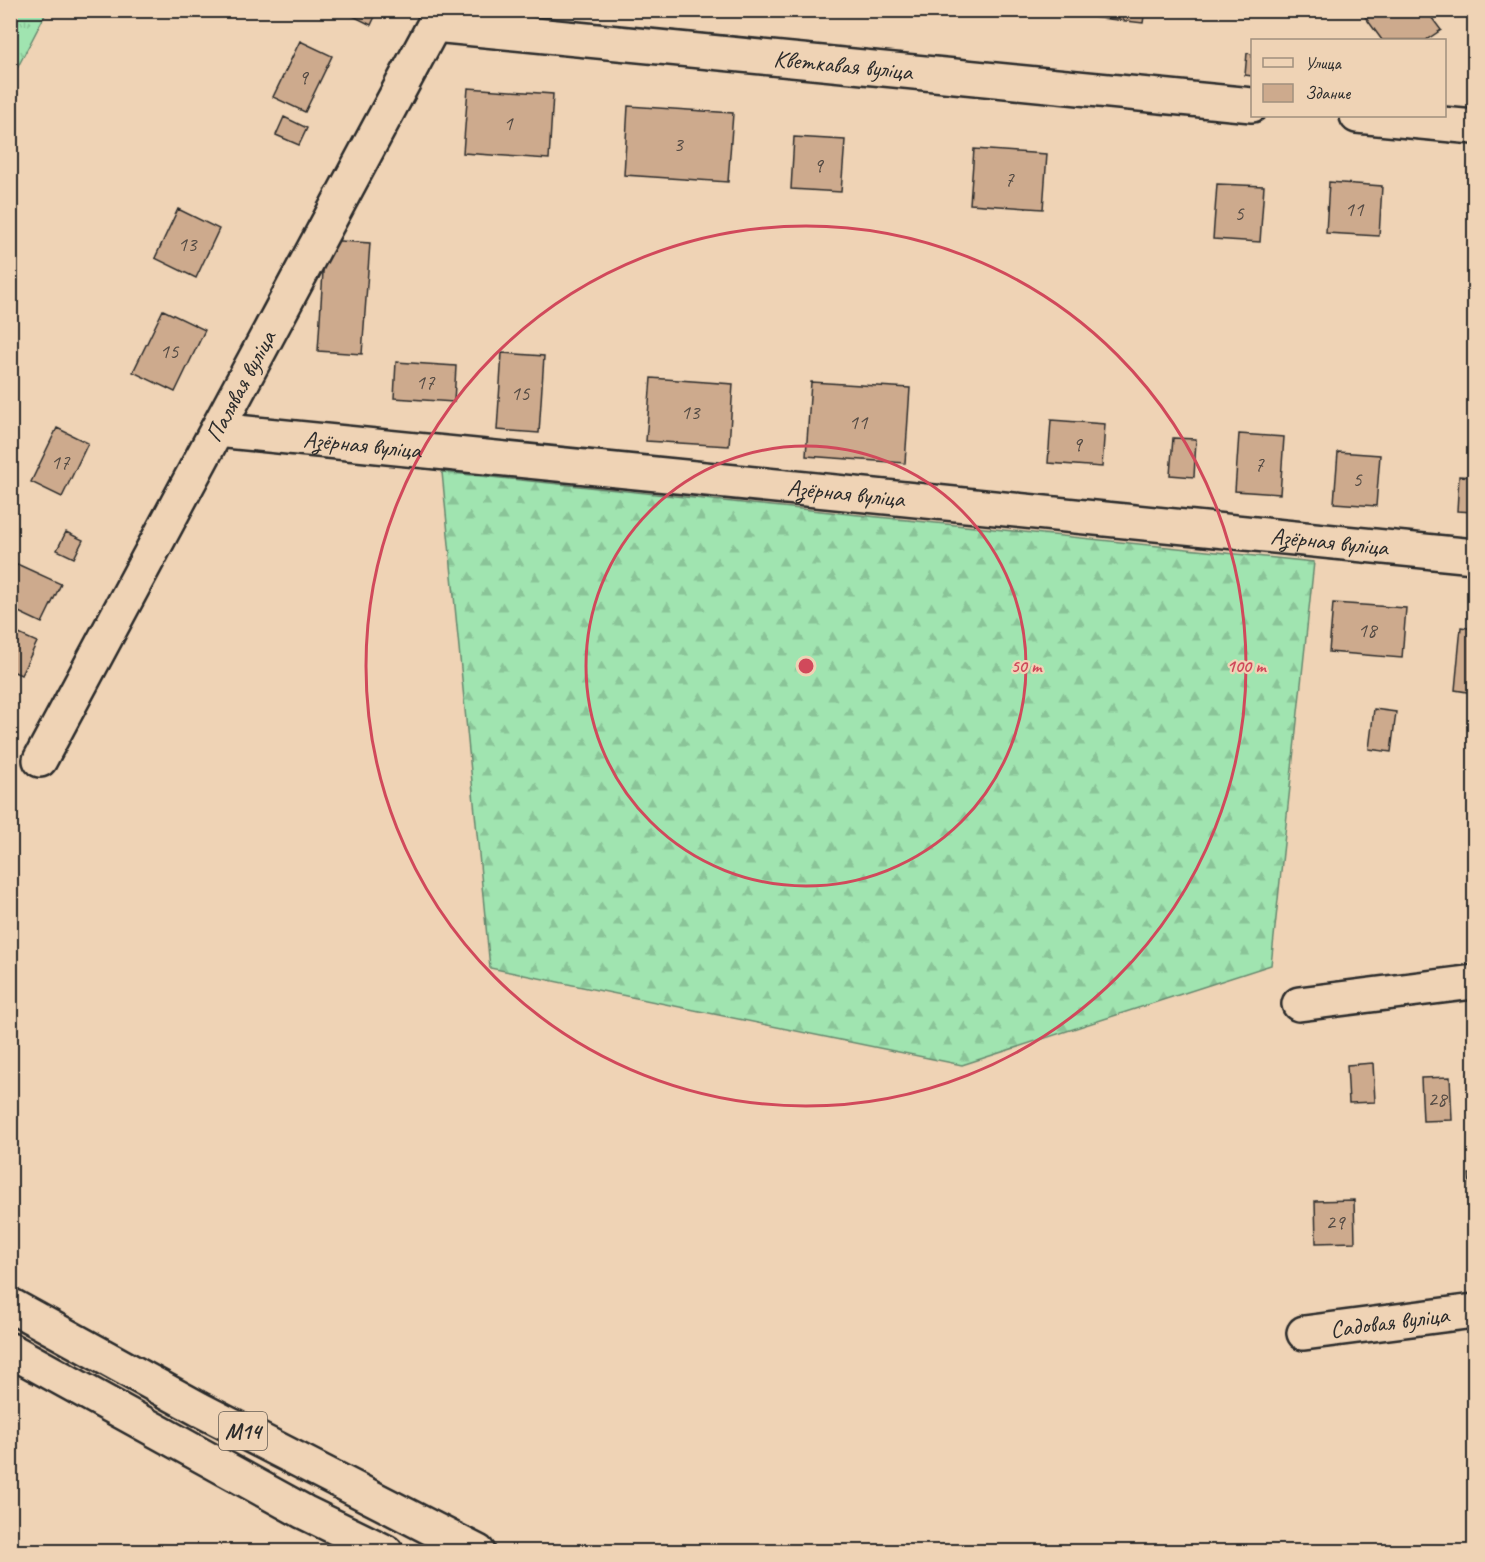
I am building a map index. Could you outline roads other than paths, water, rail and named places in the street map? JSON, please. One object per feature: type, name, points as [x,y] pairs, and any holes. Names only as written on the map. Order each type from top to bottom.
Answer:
[{"type":"main road","name":"Кветкавая вуліца","points":[[438,18],[1251,105]]},
{"type":"main road","name":"Палявая вуліца","points":[[40,760],[438,18]]},
{"type":"main road","points":[[1369,117],[1474,127]]},
{"type":"main road","name":"Азёрная вуліца","points":[[217,430],[1474,556]]},
{"type":"main road","points":[[1299,1004],[1474,982]]},
{"type":"main road","name":"М14","points":[[10,1305],[199,1409],[478,1551]]},
{"type":"main road","name":"Садовая вуліца","points":[[1304,1333],[1474,1311]]},
{"type":"main road","name":"М14","points":[[10,1350],[304,1512],[386,1551]]}]
